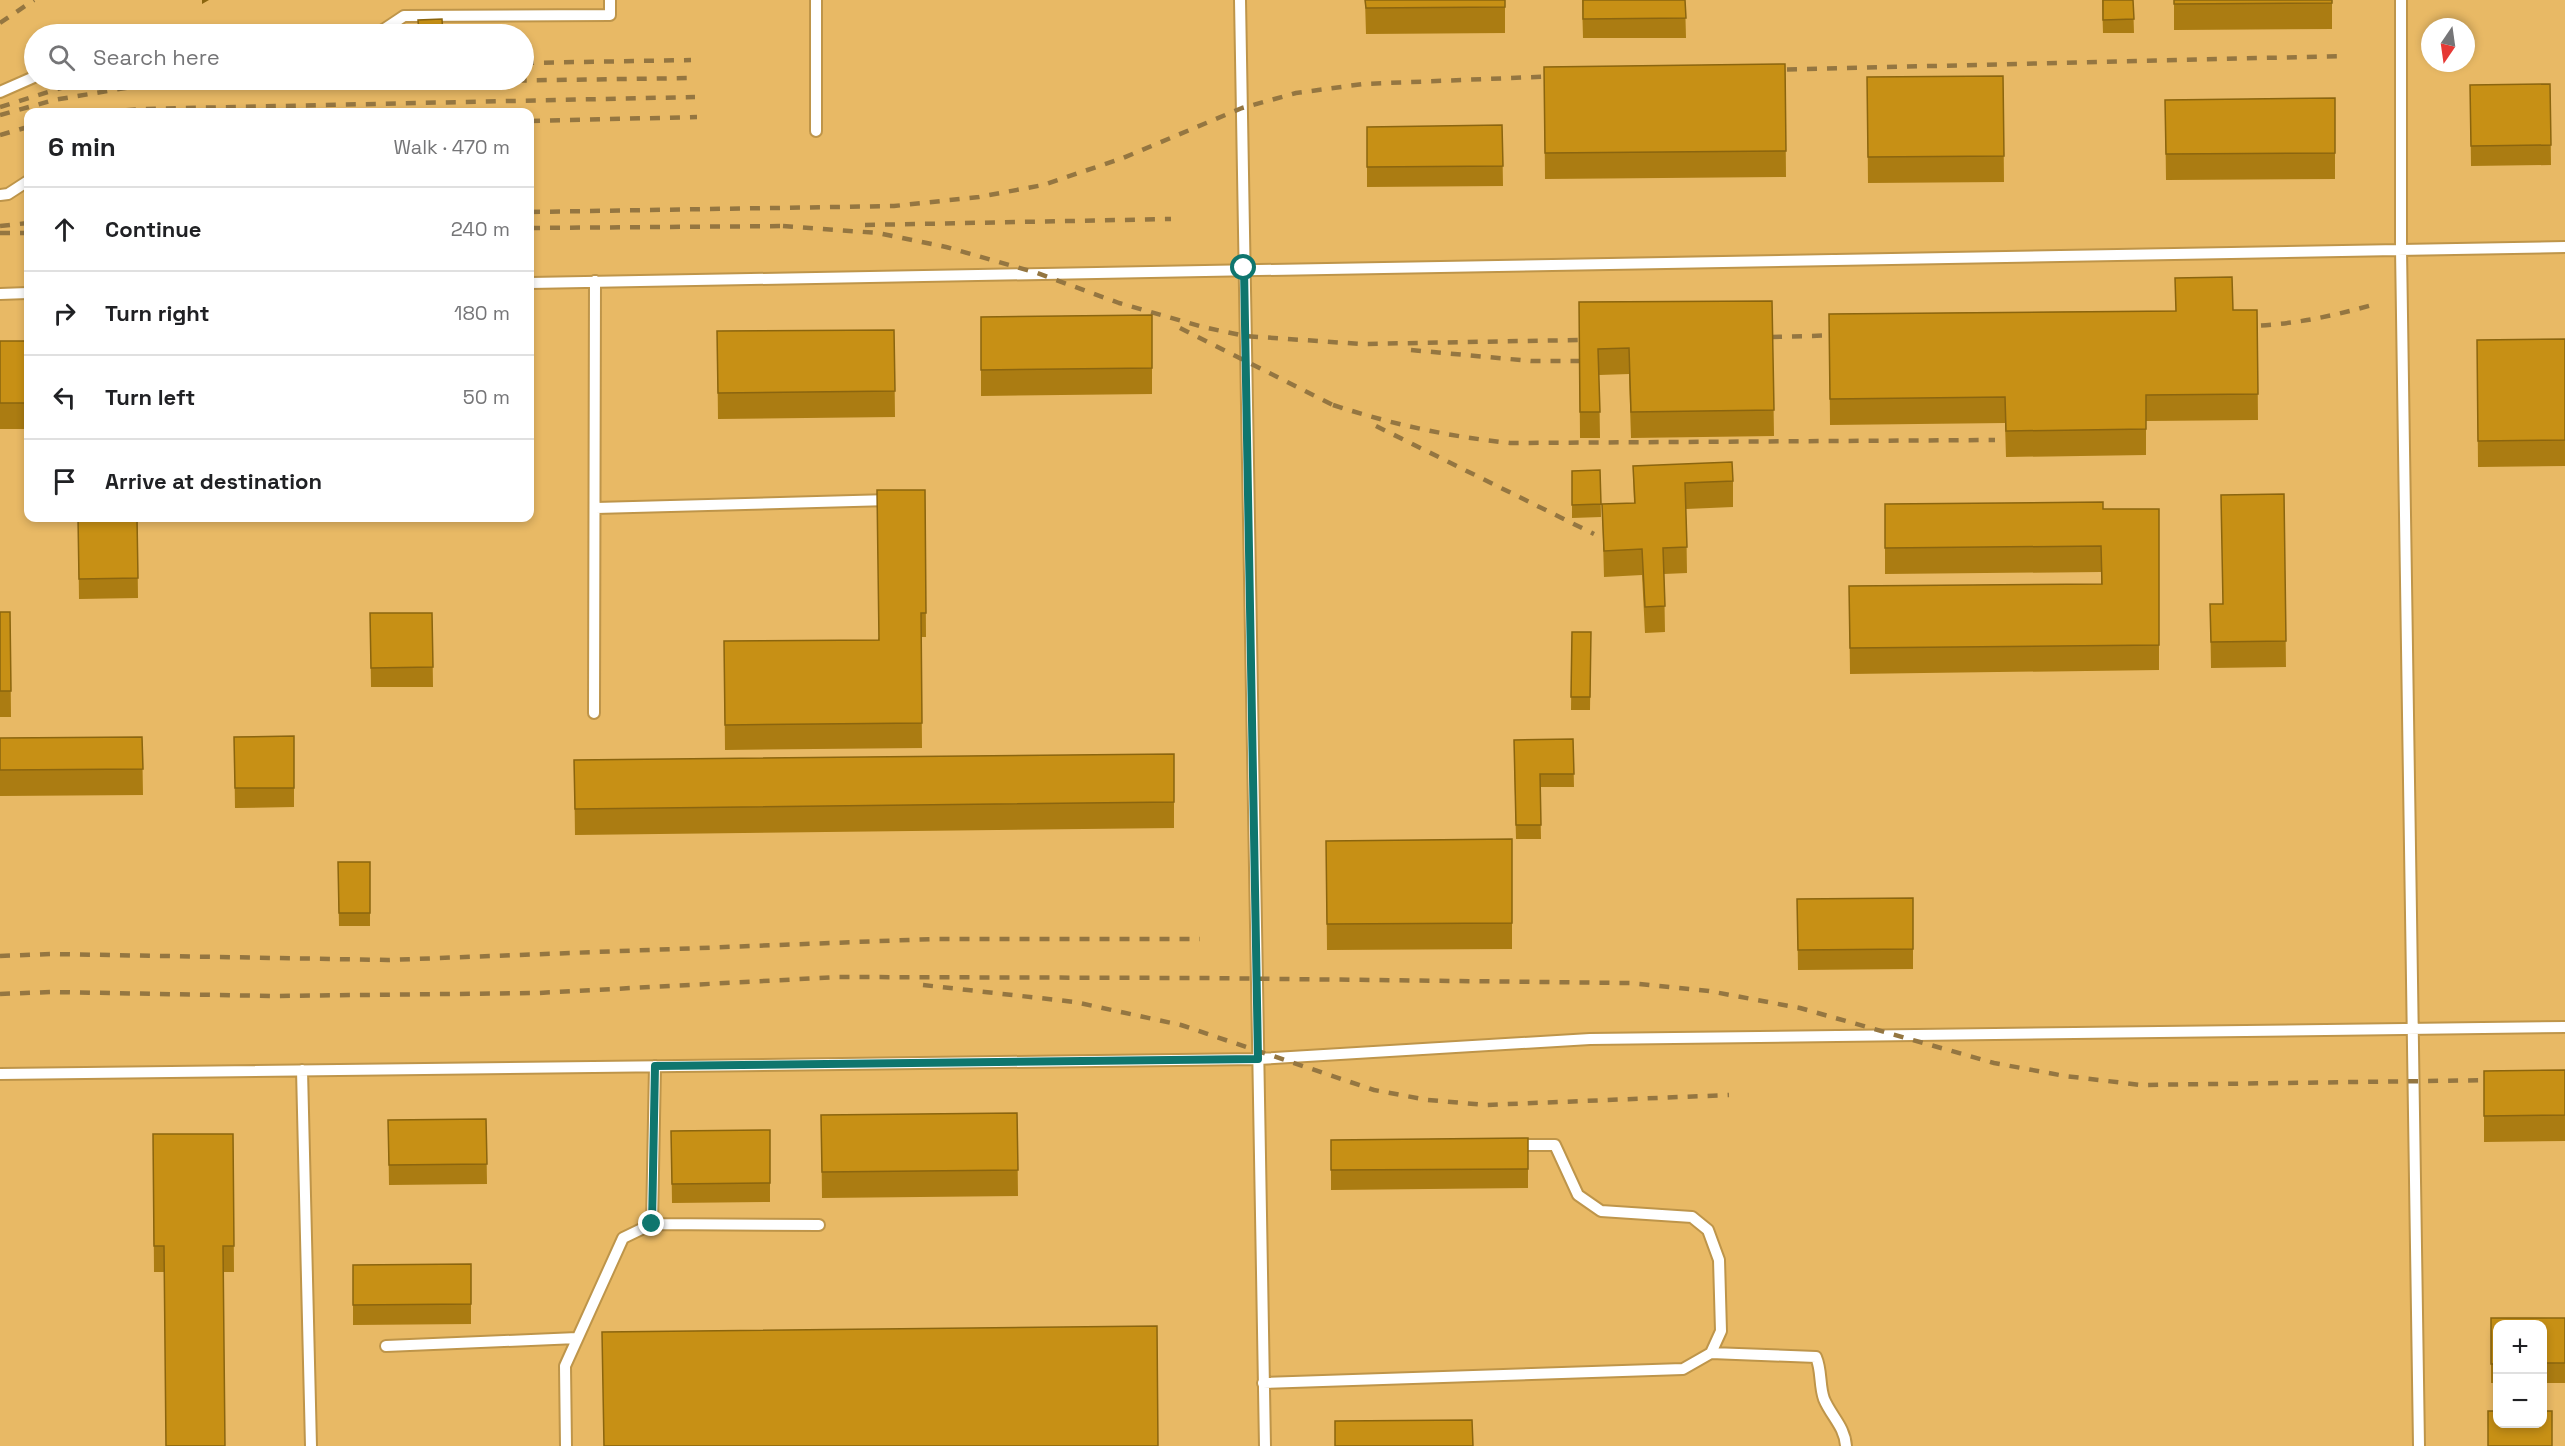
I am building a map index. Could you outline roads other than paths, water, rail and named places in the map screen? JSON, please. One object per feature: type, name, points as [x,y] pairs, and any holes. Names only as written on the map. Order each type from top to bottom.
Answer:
[{"type":"lane","points":[[392,24],[404,16],[610,15],[610,0]]},
{"type":"lane","points":[[816,0],[816,131]]},
{"type":"lane","points":[[1240,0],[1264,1446]]},
{"type":"lane","points":[[2401,0],[2401,249],[2419,1446]]},
{"type":"lane","points":[[0,92],[24,81]]},
{"type":"lane","points":[[0,195],[8,194],[24,184]]},
{"type":"lane","points":[[534,283],[1244,268],[2565,247]]},
{"type":"lane","points":[[594,713],[595,281]]},
{"type":"lane","points":[[0,294],[24,293]]},
{"type":"lane","points":[[596,508],[906,500]]},
{"type":"lane","points":[[0,1074],[1258,1059],[1590,1039],[2413,1027],[2565,1027]]},
{"type":"lane","points":[[652,1224],[655,1066]]},
{"type":"lane","points":[[302,1070],[311,1446]]},
{"type":"lane","points":[[1499,1145],[1556,1145],[1578,1195],[1601,1211],[1692,1217],[1708,1230],[1719,1260],[1721,1332],[1711,1353]]},
{"type":"lane","points":[[566,1446],[565,1366],[623,1238],[652,1224],[819,1225]]},
{"type":"lane","points":[[386,1346],[578,1338]]},
{"type":"lane","points":[[1263,1383],[1683,1369],[1711,1353],[1816,1357],[1821,1370],[1823,1398],[1845,1435],[1846,1446]]},
{"type":"railway","points":[[0,23],[34,0]]},
{"type":"railway","points":[[1767,70],[2344,56]]},
{"type":"railway","points":[[534,63],[691,60]]},
{"type":"railway","points":[[534,212],[894,206],[979,197],[1043,185],[1123,158],[1242,108],[1296,93],[1363,84],[1560,76]]},
{"type":"railway","points":[[534,80],[694,78]]},
{"type":"railway","points":[[0,107],[55,90]]},
{"type":"railway","points":[[25,108],[54,100],[113,90]]},
{"type":"railway","points":[[188,108],[695,97]]},
{"type":"railway","points":[[0,115],[24,108]]},
{"type":"railway","points":[[534,121],[697,117]]},
{"type":"railway","points":[[0,135],[24,128]]},
{"type":"railway","points":[[865,225],[1171,219]]},
{"type":"railway","points":[[0,226],[24,223]]},
{"type":"railway","points":[[783,226],[878,233],[946,247],[1037,273],[1119,303],[1203,327],[1245,336],[1361,344],[1579,340]]},
{"type":"railway","points":[[534,228],[790,226]]},
{"type":"railway","points":[[0,233],[24,233]]},
{"type":"railway","points":[[2241,326],[2308,320],[2372,305]]},
{"type":"railway","points":[[1180,328],[1341,409]]},
{"type":"railway","points":[[1772,337],[1844,335]]},
{"type":"railway","points":[[1411,350],[1531,361],[1579,361]]},
{"type":"railway","points":[[1333,405],[1421,429],[1510,443],[1995,440]]},
{"type":"railway","points":[[1376,426],[1594,534]]},
{"type":"railway","points":[[0,956],[52,954],[388,960],[934,939],[1200,939]]},
{"type":"railway","points":[[0,994],[52,992],[272,996],[538,993],[839,977],[1630,983],[1709,991],[1800,1008],[1994,1063],[2065,1076],[2141,1085],[2499,1080]]},
{"type":"railway","points":[[923,985],[1075,1002],[1181,1025],[1374,1090],[1428,1100],[1486,1105],[1729,1095]]}]
